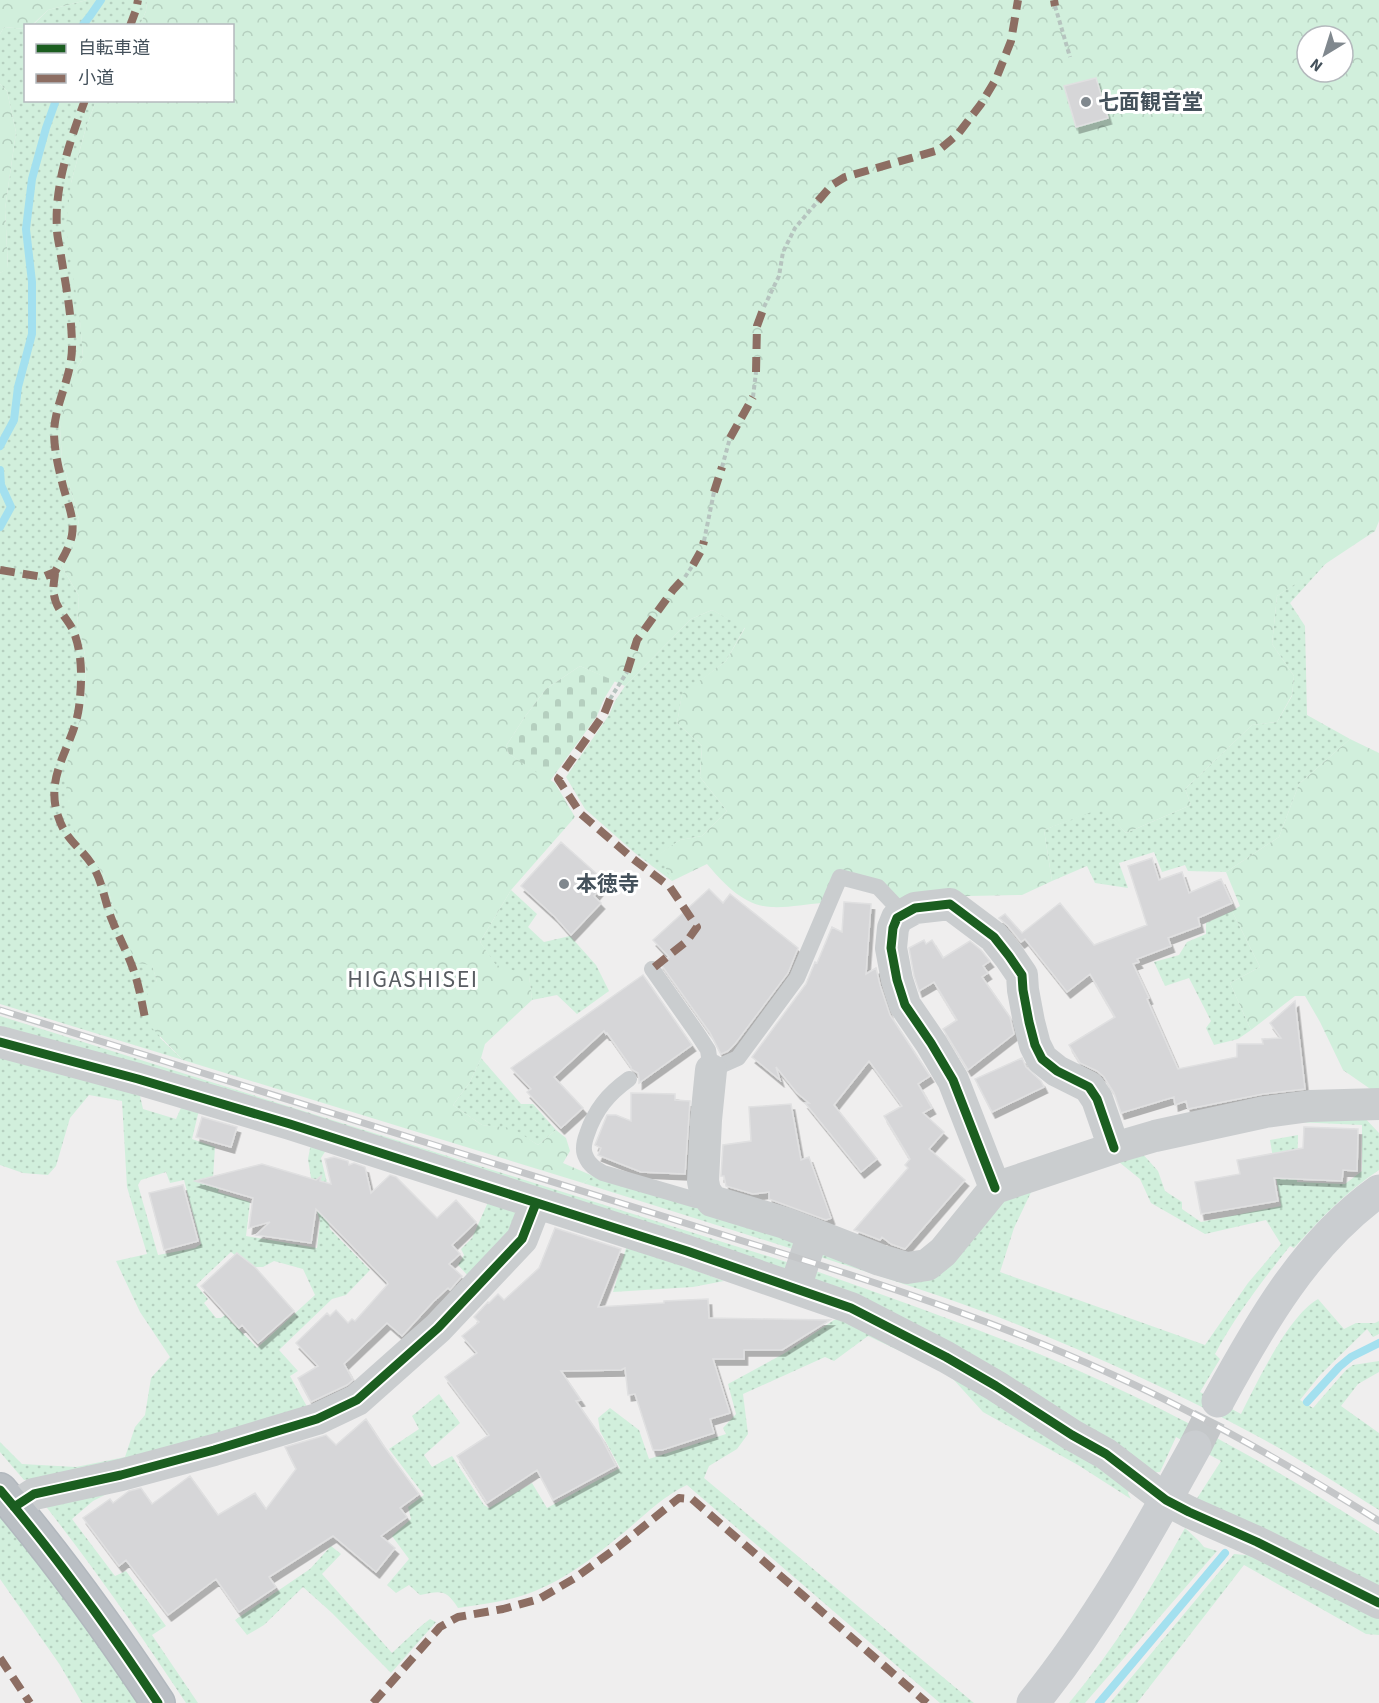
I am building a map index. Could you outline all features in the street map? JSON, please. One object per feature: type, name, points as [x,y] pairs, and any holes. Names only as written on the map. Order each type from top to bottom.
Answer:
[{"type":"highway","points":[[7,1499],[87,1600],[158,1703]]},
{"type":"street","points":[[995,1188],[953,1080],[905,1005],[897,980],[891,948],[893,928],[897,918],[915,908],[950,904],[994,938],[1009,956],[1022,975],[1029,1022],[1035,1045],[1042,1059],[1057,1071],[1089,1087],[1097,1099],[1114,1148]]},
{"type":"street","points":[[0,1042],[138,1079],[268,1118],[536,1203],[851,1308],[946,1357],[996,1386],[1106,1454],[1166,1500],[1257,1542],[1379,1603]]},
{"type":"street","points":[[711,1070],[703,1181],[705,1191],[712,1201],[785,1223],[880,1260],[907,1268],[927,1265],[943,1252],[995,1188],[1155,1136],[1265,1112],[1310,1106],[1379,1104]]},
{"type":"street","points":[[1218,1401],[1263,1321],[1311,1255],[1340,1224],[1379,1191]]},
{"type":"street","points":[[7,1499],[131,1473],[214,1450],[317,1419],[357,1400],[438,1328],[522,1239],[536,1203]]},
{"type":"street","points":[[795,1288],[813,1234]]},
{"type":"street","points":[[1033,1703],[1109,1598],[1195,1448]]},
{"type":"lane","points":[[652,969],[708,1050],[711,1070],[738,1058],[797,978],[840,877],[878,887],[905,912]]},
{"type":"lane","points":[[628,1079],[602,1102],[592,1119],[583,1145],[584,1155],[590,1164],[603,1173],[696,1200],[712,1201]]},
{"type":"path","points":[[1055,6],[1070,57]]},
{"type":"path","points":[[764,307],[779,276],[783,252],[795,228],[818,201]]},
{"type":"path","points":[[753,397],[756,372]]},
{"type":"path","points":[[722,467],[730,438]]},
{"type":"path","points":[[704,541],[714,492]]},
{"type":"path","points":[[686,577],[693,565]]},
{"type":"path","points":[[610,699],[627,672]]},
{"type":"green space","points":[[0,0],[87,0],[48,10],[33,24],[24,24],[24,29],[4,27],[0,34]]},
{"type":"green space","points":[[87,0],[147,0],[146,11],[140,24],[34,24],[48,10]]},
{"type":"green space","points":[[147,0],[1379,0],[1379,521],[1375,531],[1277,596],[1272,644],[1294,676],[1292,695],[1277,722],[1252,725],[1185,789],[1191,805],[1126,833],[1102,808],[1044,830],[1052,881],[1022,895],[969,896],[912,903],[898,901],[837,871],[822,903],[784,907],[761,906],[735,892],[707,864],[672,881],[659,854],[680,840],[702,836],[727,811],[700,777],[702,746],[677,723],[682,694],[726,661],[745,628],[712,610],[691,619],[625,686],[580,666],[546,689],[506,746],[509,754],[555,783],[575,817],[511,890],[480,942],[496,965],[529,975],[532,1000],[485,1044],[470,1082],[453,1105],[482,1125],[512,1128],[538,1145],[556,1130],[566,1138],[570,1151],[563,1163],[593,1176],[583,1183],[183,1060],[149,1025],[144,998],[157,982],[152,965],[136,963],[116,917],[104,875],[67,818],[68,755],[84,707],[86,662],[77,626],[79,596],[62,567],[76,538],[79,519],[62,459],[60,429],[65,401],[75,372],[83,358],[80,320],[66,226],[71,183],[86,127],[96,102],[234,102],[234,24],[140,24],[146,11]]},
{"type":"green space","points":[[4,27],[24,29],[24,102],[96,102],[86,127],[71,183],[83,358],[75,372],[60,429],[62,459],[79,519],[76,538],[62,567],[79,596],[77,626],[86,662],[84,707],[68,755],[86,849],[104,875],[116,917],[152,964],[157,982],[160,1038],[183,1060],[0,1004],[0,273],[8,268],[5,209],[16,132],[7,91],[0,84],[0,34]]},
{"type":"green space","points":[[0,84],[7,91],[16,132],[5,209],[8,269],[0,273]]},
{"type":"green space","points":[[1329,560],[1290,603],[1305,626],[1307,715],[1350,739],[1299,784],[1279,837],[1226,872],[1188,871],[1185,865],[1162,872],[1154,852],[1119,863],[1128,888],[1095,883],[1087,866],[1052,881],[1044,830],[1102,807],[1126,833],[1191,805],[1185,789],[1252,725],[1277,722],[1292,696],[1294,676],[1272,644],[1277,596]]},
{"type":"green space","points":[[712,610],[745,627],[726,661],[682,695],[677,723],[702,746],[700,777],[727,811],[702,836],[680,840],[660,854],[672,881],[635,853],[585,809],[566,777],[609,715],[625,686],[691,619]]},
{"type":"green space","points":[[580,666],[615,681],[597,716],[550,781],[509,754],[506,746],[546,689]]},
{"type":"green space","points":[[1350,739],[1379,753],[1379,1095],[1343,1070],[1305,996],[1295,996],[1251,1030],[1230,983],[1260,967],[1232,911],[1240,906],[1226,872],[1279,837],[1299,784]]},
{"type":"green space","points":[[511,890],[537,914],[528,927],[544,942],[570,936],[596,965],[609,991],[577,1014],[557,995],[532,1000],[529,976],[496,966],[480,942]]},
{"type":"green space","points":[[1232,911],[1260,967],[1230,983],[1251,1030],[1238,1039],[1214,1045],[1206,1028],[1211,1021],[1189,978],[1165,986],[1154,962],[1179,955],[1187,942],[1206,934],[1206,923]]},
{"type":"green space","points":[[0,1016],[793,1264],[780,1273],[0,1034]]},
{"type":"green space","points":[[0,1051],[138,1087],[143,1109],[176,1119],[184,1101],[200,1106],[192,1139],[215,1147],[213,1178],[220,1181],[218,1192],[250,1202],[246,1236],[317,1248],[320,1222],[308,1159],[312,1138],[330,1144],[321,1158],[330,1195],[327,1216],[330,1229],[370,1270],[346,1295],[332,1299],[279,1350],[298,1371],[290,1376],[310,1412],[72,1474],[24,1480],[0,1452],[0,1442],[22,1464],[76,1467],[125,1457],[135,1427],[145,1415],[151,1378],[170,1357],[140,1312],[116,1261],[147,1254],[127,1187],[122,1101],[89,1095],[70,1118],[56,1166],[48,1175],[23,1173],[0,1165]],"holes":[[[166,1172],[170,1183],[184,1180],[201,1244],[195,1248],[158,1255],[138,1185],[141,1180]],[[231,1252],[249,1267],[263,1267],[274,1261],[303,1269],[315,1295],[257,1348],[225,1315],[216,1318],[204,1303],[208,1299],[196,1285]]]},
{"type":"green space","points":[[481,1058],[521,1104],[533,1104],[556,1130],[538,1145],[512,1129],[482,1125],[453,1105],[470,1082]]},
{"type":"green space","points":[[1361,1114],[1379,1133],[1379,1170],[1334,1206],[1294,1248],[1290,1246],[1232,1326],[1215,1354],[1220,1359],[1200,1392],[1241,1414],[1264,1368],[1285,1335],[1307,1308],[1318,1299],[1344,1329],[1356,1323],[1379,1321],[1379,1334],[1373,1337],[1367,1329],[1320,1375],[1300,1400],[1313,1408],[1353,1365],[1379,1361],[1379,1372],[1358,1384],[1341,1406],[1379,1433],[1379,1510],[1259,1437],[1109,1363],[991,1314],[814,1255],[816,1249],[907,1276],[1001,1195],[1035,1184],[1014,1228],[1000,1272],[1205,1345],[1248,1283],[1281,1244],[1266,1220],[1205,1234],[1151,1203],[1140,1179],[1114,1158],[1140,1151],[1158,1171],[1165,1191],[1182,1202],[1182,1209],[1201,1222],[1281,1206],[1270,1140],[1298,1135],[1297,1182],[1345,1184],[1362,1171],[1362,1125],[1295,1122]]},
{"type":"green space","points":[[593,1176],[788,1231],[799,1251],[583,1183]]},
{"type":"green space","points":[[489,1200],[519,1210],[510,1232],[470,1278],[458,1265],[464,1255],[461,1249],[472,1238]]},
{"type":"green space","points":[[627,1245],[724,1281],[693,1287],[613,1292]]},
{"type":"green space","points":[[810,1269],[1049,1358],[1177,1417],[1300,1485],[1379,1534],[1379,1592],[1196,1500],[1221,1461],[1176,1437],[1160,1472],[1148,1473],[814,1286]]},
{"type":"green space","points":[[848,1315],[943,1363],[1130,1488],[1128,1493],[1131,1499],[1078,1465],[983,1412],[953,1379],[932,1366],[868,1336],[834,1361],[825,1357],[743,1394],[748,1434],[737,1449],[709,1466],[704,1478],[974,1703],[940,1703],[687,1485],[659,1502],[608,1546],[578,1568],[526,1594],[497,1602],[458,1608],[446,1594],[420,1595],[409,1585],[396,1593],[387,1585],[409,1559],[392,1536],[411,1519],[408,1507],[424,1495],[389,1449],[419,1429],[412,1416],[439,1394],[460,1423],[424,1455],[432,1467],[452,1456],[484,1505],[489,1508],[532,1483],[547,1508],[620,1468],[600,1431],[598,1418],[610,1408],[639,1430],[649,1459],[726,1434],[723,1428],[736,1414],[728,1384],[785,1353],[834,1320]]},
{"type":"green space","points":[[132,1481],[93,1501],[72,1519],[115,1576],[126,1571],[166,1626],[152,1635],[198,1703],[186,1703],[117,1602],[44,1504]]},
{"type":"green space","points":[[0,1515],[72,1607],[138,1703],[82,1703],[60,1665],[0,1579]]},
{"type":"green space","points":[[1185,1528],[1204,1547],[1217,1551],[1085,1703],[1069,1703],[1131,1618]]},
{"type":"green space","points":[[331,1546],[341,1554],[322,1574],[392,1653],[430,1619],[436,1622],[391,1673],[303,1587],[264,1625],[247,1635],[235,1620],[310,1569]]},
{"type":"green space","points":[[1253,1550],[1379,1612],[1379,1635],[1366,1634],[1244,1565],[1137,1703],[1110,1703],[1234,1554],[1245,1555]]},
{"type":"building","name":"七面観音堂","points":[[1096,78],[1108,118],[1076,127],[1064,86]]},
{"type":"building","name":"本徳寺","points":[[561,842],[606,882],[594,896],[601,903],[571,935],[521,886]]},
{"type":"building","points":[[1152,858],[1159,880],[1182,872],[1189,893],[1221,879],[1232,903],[1198,918],[1200,926],[1168,938],[1171,946],[1137,959],[1139,962],[1133,964],[1178,1069],[1237,1057],[1237,1044],[1263,1044],[1262,1039],[1281,1038],[1270,1023],[1295,1001],[1305,1089],[1263,1094],[1188,1109],[1186,1101],[1175,1105],[1174,1097],[1121,1113],[1114,1093],[1104,1077],[1080,1063],[1069,1045],[1115,1017],[1090,974],[1067,992],[1025,939],[1021,942],[999,918],[1005,914],[1022,933],[1060,903],[1094,945],[1147,925],[1128,866]]},
{"type":"building","points":[[709,889],[723,903],[730,894],[798,948],[788,973],[735,1044],[721,1054],[710,1033],[660,963],[669,957],[653,940]]},
{"type":"building","points":[[844,902],[871,904],[866,974],[876,968],[890,1015],[930,1076],[918,1084],[932,1108],[923,1113],[944,1132],[929,1149],[965,1180],[905,1249],[891,1244],[882,1237],[880,1240],[854,1230],[908,1168],[905,1165],[910,1159],[884,1116],[902,1106],[869,1061],[834,1105],[877,1159],[861,1172],[805,1103],[809,1103],[797,1093],[776,1067],[780,1080],[752,1057],[806,984],[832,927],[842,932]]},
{"type":"building","points":[[924,940],[926,944],[932,940],[943,958],[970,941],[981,950],[990,961],[983,966],[988,973],[982,977],[1010,1017],[1014,1034],[968,1070],[943,1029],[957,1020],[934,982],[919,991],[909,948]]},
{"type":"building","points":[[643,975],[692,1045],[639,1083],[638,1073],[631,1069],[604,1031],[554,1077],[583,1108],[561,1128],[527,1092],[531,1089],[511,1068]]},
{"type":"building","points":[[1022,1058],[1026,1067],[1044,1087],[992,1112],[975,1079]]},
{"type":"building","points":[[631,1093],[675,1094],[675,1100],[690,1101],[685,1174],[641,1172],[598,1155],[601,1148],[595,1145],[607,1115],[616,1115],[631,1121]]},
{"type":"building","points":[[791,1104],[801,1160],[809,1157],[831,1218],[826,1220],[769,1199],[769,1192],[753,1194],[726,1186],[724,1176],[721,1176],[723,1145],[751,1141],[749,1107]]},
{"type":"building","points":[[202,1117],[237,1127],[231,1147],[196,1137]]},
{"type":"building","points":[[1304,1127],[1358,1129],[1357,1171],[1343,1170],[1342,1181],[1274,1178],[1278,1201],[1201,1214],[1195,1182],[1240,1174],[1237,1160],[1303,1148]]},
{"type":"building","points":[[334,1157],[348,1161],[349,1165],[354,1163],[365,1167],[371,1193],[390,1175],[396,1177],[437,1218],[456,1200],[476,1222],[452,1245],[460,1254],[449,1264],[462,1276],[450,1290],[448,1288],[433,1302],[402,1336],[387,1323],[344,1364],[353,1380],[311,1402],[298,1378],[318,1366],[296,1343],[327,1313],[330,1316],[336,1310],[348,1323],[352,1319],[355,1321],[388,1284],[387,1282],[316,1209],[311,1243],[256,1235],[270,1222],[249,1228],[253,1198],[195,1181],[262,1164],[316,1180],[321,1176],[320,1181],[331,1184],[325,1159]]},
{"type":"building","points":[[183,1185],[198,1241],[164,1250],[149,1193]]},
{"type":"building","points":[[555,1228],[621,1249],[598,1307],[708,1299],[709,1318],[830,1320],[782,1350],[744,1350],[744,1359],[713,1359],[730,1413],[710,1419],[714,1433],[662,1450],[653,1450],[635,1394],[628,1395],[625,1368],[621,1370],[561,1371],[581,1400],[576,1401],[601,1437],[616,1466],[553,1500],[537,1470],[487,1503],[457,1456],[489,1435],[445,1377],[477,1353],[462,1336],[479,1322],[474,1317],[498,1294],[504,1300],[539,1268]]},
{"type":"building","points":[[237,1253],[255,1267],[294,1311],[258,1343],[242,1325],[239,1328],[201,1286]]},
{"type":"building","points":[[366,1419],[419,1494],[400,1508],[407,1517],[381,1536],[395,1548],[376,1572],[333,1536],[269,1577],[276,1587],[239,1612],[216,1579],[168,1615],[126,1560],[119,1566],[83,1518],[110,1499],[113,1503],[129,1491],[141,1488],[152,1504],[190,1476],[218,1515],[255,1493],[266,1509],[296,1469],[285,1447],[326,1435],[336,1445]]},
{"type":"waterway","points":[[84,24],[101,0]]},
{"type":"waterway","points":[[0,446],[14,420],[18,387],[32,334],[32,282],[26,229],[32,179],[55,102]]},
{"type":"waterway","points":[[0,470],[1,485],[11,507],[0,527]]},
{"type":"waterway","points":[[1307,1402],[1351,1357],[1379,1343]]},
{"type":"waterway","points":[[1099,1703],[1225,1553]]},
{"type":"tunnel","points":[[1195,1447],[1218,1401]]},
{"type":"railway","points":[[0,1010],[804,1260],[959,1312],[1036,1341],[1146,1390],[1281,1462],[1379,1521]]},
{"type":"marked path","points":[[131,24],[138,0]]},
{"type":"marked path","points":[[818,201],[832,185],[845,177],[939,150],[958,134],[981,104],[996,79],[1011,41],[1018,0]]},
{"type":"marked path","points":[[1054,0],[1055,6]]},
{"type":"marked path","points":[[0,570],[43,577],[55,572],[72,535],[71,515],[59,470],[54,438],[55,421],[69,369],[72,347],[71,324],[57,236],[57,213],[64,164],[84,102]]},
{"type":"marked path","points":[[756,372],[757,326],[764,307]]},
{"type":"marked path","points":[[730,438],[753,397]]},
{"type":"marked path","points":[[714,492],[722,467]]},
{"type":"marked path","points":[[693,565],[704,541]]},
{"type":"marked path","points":[[55,572],[53,589],[55,600],[73,630],[80,658],[81,678],[76,721],[57,773],[55,801],[58,816],[65,832],[90,861],[97,874],[112,920],[134,973],[146,1023]]},
{"type":"marked path","points":[[627,672],[637,640],[685,577]]},
{"type":"marked path","points":[[610,699],[604,714],[558,779],[581,814],[670,887],[697,927],[687,941],[652,969]]},
{"type":"marked path","points":[[373,1703],[440,1627],[458,1617],[503,1609],[539,1599],[575,1578],[618,1547],[679,1498],[692,1499],[927,1703]]},
{"type":"marked path","points":[[0,1658],[30,1703]]},
{"type":"cycle path","points":[[995,1188],[953,1080],[905,1005],[897,980],[891,948],[893,928],[897,918],[915,908],[950,904],[994,937],[1022,975],[1029,1022],[1035,1045],[1042,1059],[1057,1071],[1089,1087],[1097,1099],[1114,1148]]},
{"type":"cycle path","points":[[0,1042],[138,1079],[290,1124],[687,1251],[851,1308],[946,1357],[996,1386],[1106,1454],[1166,1500],[1257,1542],[1379,1603]]},
{"type":"cycle path","points":[[14,1507],[34,1494],[121,1475],[214,1450],[317,1419],[357,1400],[438,1328],[522,1239],[536,1203]]},
{"type":"cycle path","points":[[0,1490],[82,1594],[158,1703]]},
{"type":"place","name":"七面観音堂","points":[[1086,102]]},
{"type":"place","name":"本徳寺","points":[[564,884]]},
{"type":"district","name":"HIGASHISEI","points":[[413,979]]}]
